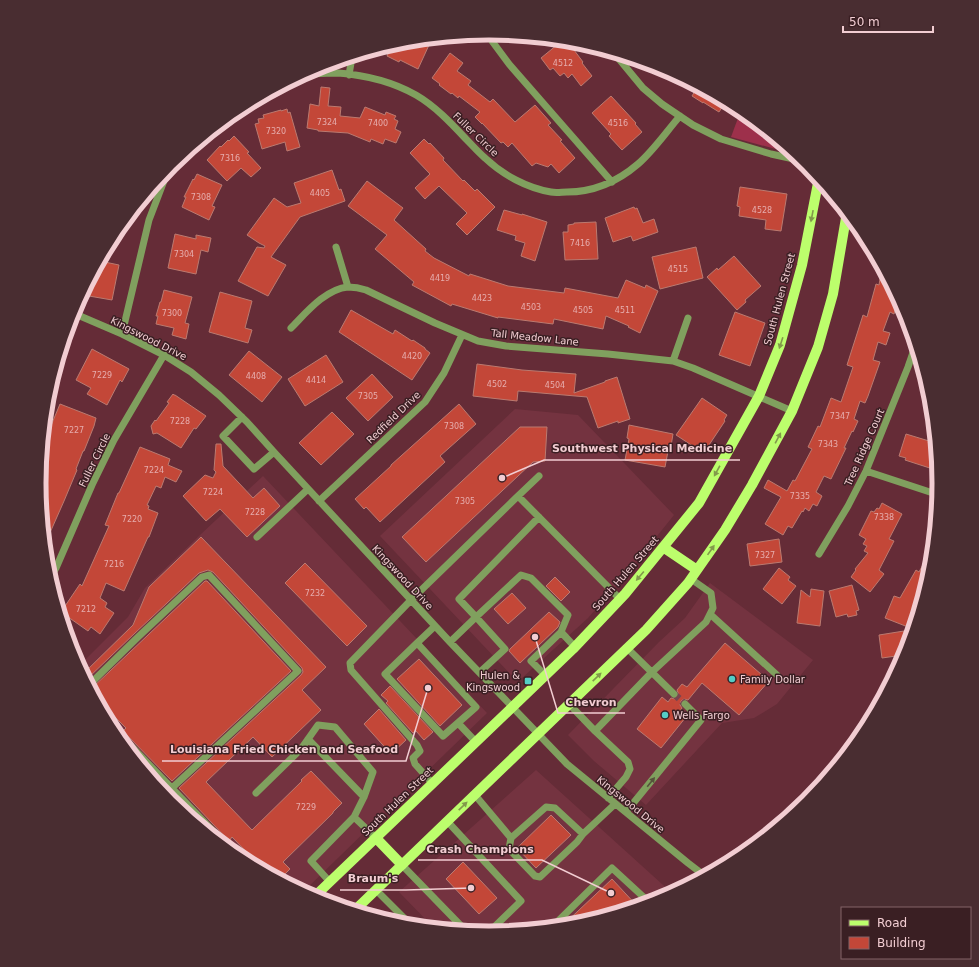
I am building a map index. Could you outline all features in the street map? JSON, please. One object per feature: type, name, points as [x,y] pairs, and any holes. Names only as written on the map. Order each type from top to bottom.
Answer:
[{"type":"main road","name":"South Hulen Street","points":[[319,893],[575,647],[620,599],[699,503],[759,396],[780,345],[802,265],[818,185]]},
{"type":"main road","points":[[359,907],[646,630],[691,579],[725,530],[752,485],[792,411],[818,347],[833,294],[846,220]]},
{"type":"main road","points":[[663,547],[697,570]]},
{"type":"main road","points":[[376,838],[402,865]]},
{"type":"street","points":[[491,40],[509,64],[612,182]]},
{"type":"street","points":[[620,60],[643,88],[662,104],[693,125],[721,139],[791,158]]},
{"type":"street","points":[[349,75],[351,63]]},
{"type":"street","name":"Fuller Circle","points":[[321,73],[337,73],[370,78],[416,95],[434,107],[484,158],[507,176],[529,186],[552,193],[578,192],[597,188],[617,179],[637,164],[652,150],[680,116]]},
{"type":"street","points":[[122,334],[149,220],[162,185]]},
{"type":"street","points":[[291,328],[313,306],[339,289],[348,287],[336,247]]},
{"type":"street","name":"Tall Meadow Lane","points":[[348,287],[366,290],[434,323],[478,340],[506,346],[673,361],[693,368],[792,411]]},
{"type":"street","name":"Kingswood Drive","points":[[79,316],[122,334],[164,355],[191,372],[219,396],[242,417],[435,626],[567,764],[699,874]]},
{"type":"street","points":[[673,361],[688,318]]},
{"type":"street","name":"Redfield Drive","points":[[319,501],[425,402],[444,372],[462,335]]},
{"type":"street","name":"Tree Ridge Court","points":[[819,554],[848,506],[866,471],[913,353]]},
{"type":"street","name":"Fuller Circle","points":[[55,570],[92,485],[114,440],[164,355]]},
{"type":"street","points":[[242,417],[223,436],[254,469],[274,452]]},
{"type":"street","points":[[866,471],[933,493]]},
{"type":"street","points":[[432,783],[415,764],[413,758],[420,751],[417,745],[351,670],[350,663],[411,600],[539,476]]},
{"type":"street","points":[[256,537],[308,489]]},
{"type":"street","points":[[518,496],[620,599]]},
{"type":"street","points":[[480,672],[505,649],[459,599],[539,517]]},
{"type":"street","points":[[93,681],[202,577],[209,575],[298,671],[172,788]]},
{"type":"street","points":[[450,642],[521,575],[531,578],[568,615],[561,632],[532,661],[545,675]]},
{"type":"street","points":[[595,731],[652,672],[706,622],[713,608],[711,593],[691,579]]},
{"type":"street","points":[[710,614],[777,675]]},
{"type":"street","points":[[417,643],[476,706],[476,708],[444,736],[442,736],[385,675],[385,673],[435,626]]},
{"type":"street","points":[[561,632],[575,647]]},
{"type":"street","points":[[627,648],[674,694]]},
{"type":"street","points":[[569,704],[628,762],[630,770],[626,778],[608,798]]},
{"type":"street","points":[[626,812],[701,720],[685,704]]},
{"type":"street","points":[[458,723],[476,742]]},
{"type":"street","points":[[256,794],[301,749],[318,725],[335,727],[373,772],[364,797],[354,817],[311,861],[330,882]]},
{"type":"street","points":[[308,739],[364,797]]},
{"type":"street","points":[[138,753],[208,826]]},
{"type":"street","points":[[474,795],[511,838]]},
{"type":"street","points":[[582,834],[555,808],[546,807],[511,838],[509,850],[535,876],[540,877],[577,842],[582,834],[615,804]]},
{"type":"street","points":[[354,817],[376,838]]},
{"type":"street","points":[[447,822],[521,901],[494,927]]},
{"type":"street","points":[[402,865],[461,926]]},
{"type":"street","points":[[558,921],[612,868],[645,898]]},
{"type":"street","points":[[376,890],[404,918]]},
{"type":"shaded area","points":[[738,117],[783,151],[731,137]]},
{"type":"shaded area","points":[[515,409],[578,415],[674,515],[629,571],[588,618],[522,678],[513,677],[380,536]]},
{"type":"shaded area","points":[[263,476],[487,713],[308,888],[268,868],[243,852],[197,817],[176,797],[156,776],[121,730],[105,705],[84,661],[128,617],[145,588]]},
{"type":"shaded area","points":[[710,583],[813,660],[777,704],[754,718],[722,723],[646,805],[594,761],[568,735],[659,642],[685,618]]},
{"type":"shaded area","points":[[536,770],[668,889],[604,912],[576,918],[519,926],[490,927],[460,926],[429,922],[399,892]]},
{"type":"building","points":[[429,45],[418,69],[400,60],[399,62],[387,56],[388,54],[386,53]]},
{"type":"building","points":[[556,46],[573,48],[592,76],[581,86],[572,74],[568,78],[564,73],[560,76],[553,68],[550,70],[541,58]]},
{"type":"building","points":[[450,53],[463,63],[457,71],[471,81],[468,85],[490,102],[493,99],[515,122],[535,105],[551,123],[548,125],[562,140],[560,141],[575,158],[559,173],[551,164],[548,167],[536,163],[532,166],[512,143],[508,147],[503,142],[501,143],[475,117],[480,112],[459,96],[458,98],[452,93],[451,94],[432,78]]},
{"type":"building","points":[[321,87],[330,88],[328,106],[341,107],[340,116],[360,118],[365,107],[385,115],[386,112],[396,116],[394,119],[398,121],[395,129],[401,132],[396,143],[385,139],[383,144],[371,139],[370,142],[348,133],[318,131],[307,128],[310,104],[319,106]]},
{"type":"building","points":[[695,91],[723,106],[719,112],[692,96]]},
{"type":"building","points":[[611,96],[636,123],[635,124],[642,132],[622,150],[609,136],[611,134],[592,113]]},
{"type":"building","points":[[287,109],[288,113],[290,112],[300,147],[287,151],[285,142],[262,149],[255,124],[259,123],[258,119],[264,118],[263,115]]},
{"type":"building","points":[[234,136],[261,168],[251,177],[241,168],[227,181],[207,160],[220,146],[221,147]]},
{"type":"building","points":[[424,139],[429,144],[430,143],[444,158],[443,160],[463,181],[464,180],[475,191],[477,189],[495,207],[467,235],[456,224],[467,213],[439,186],[425,199],[415,188],[430,174],[410,153]]},
{"type":"building","points":[[332,170],[339,190],[341,189],[345,201],[300,217],[271,257],[286,265],[268,296],[238,281],[257,247],[264,248],[265,246],[247,235],[274,198],[287,207],[301,203],[294,183]]},
{"type":"building","points":[[197,174],[222,185],[212,206],[215,207],[209,220],[182,207],[186,197],[184,197]]},
{"type":"building","points":[[367,181],[403,208],[394,220],[426,249],[425,251],[434,258],[469,276],[470,274],[508,286],[564,293],[565,288],[618,298],[626,280],[645,288],[646,285],[658,291],[640,333],[628,327],[629,326],[606,316],[603,329],[554,319],[553,324],[498,318],[452,304],[451,306],[412,285],[414,282],[375,249],[387,235],[348,206]]},
{"type":"building","points":[[740,187],[787,194],[781,231],[765,229],[766,220],[739,216],[740,207],[737,206]]},
{"type":"building","points":[[634,207],[635,209],[637,208],[643,223],[654,219],[658,232],[633,241],[631,236],[613,242],[605,218]]},
{"type":"building","points":[[504,210],[547,222],[535,261],[521,256],[525,243],[515,240],[516,236],[497,230]]},
{"type":"building","points":[[596,222],[598,259],[565,260],[563,232],[568,232],[568,225],[574,223]]},
{"type":"building","points":[[175,234],[196,239],[196,235],[211,238],[208,252],[201,250],[196,274],[168,268]]},
{"type":"building","points":[[696,247],[703,278],[660,289],[652,257]]},
{"type":"building","points":[[734,256],[761,286],[745,300],[746,302],[737,310],[707,277],[717,268],[718,270]]},
{"type":"building","points":[[105,262],[119,265],[112,300],[89,295]]},
{"type":"building","points":[[881,275],[896,307],[894,314],[890,312],[883,331],[890,333],[886,345],[878,342],[873,360],[880,362],[868,396],[865,403],[860,401],[854,419],[858,421],[844,448],[846,448],[831,479],[824,476],[816,492],[822,496],[817,506],[813,504],[809,511],[805,508],[792,528],[788,526],[783,535],[765,524],[781,497],[764,488],[768,480],[787,491],[793,480],[795,481],[812,449],[808,447],[818,426],[820,427],[831,398],[841,402],[853,367],[847,365],[863,315],[867,317],[876,284],[879,285]]},
{"type":"building","points":[[164,290],[192,297],[185,323],[189,324],[186,339],[172,335],[174,328],[156,324],[158,316],[156,316]]},
{"type":"building","points":[[220,292],[252,301],[245,328],[252,330],[248,343],[209,332]]},
{"type":"building","points":[[351,310],[393,334],[395,330],[412,341],[413,340],[430,353],[412,380],[339,332]]},
{"type":"building","points":[[735,312],[765,323],[750,366],[719,355]]},
{"type":"building","points":[[92,349],[129,369],[122,382],[120,380],[107,405],[87,394],[91,388],[76,380]]},
{"type":"building","points":[[249,351],[282,377],[262,402],[229,375]]},
{"type":"building","points":[[326,355],[343,382],[305,406],[288,379]]},
{"type":"building","points":[[477,364],[522,370],[576,374],[574,393],[617,377],[630,419],[618,423],[618,421],[598,428],[587,397],[518,391],[517,401],[473,396]]},
{"type":"building","points":[[372,374],[393,397],[368,421],[346,398]]},
{"type":"building","points":[[173,394],[206,416],[196,429],[194,428],[181,448],[157,433],[153,434],[151,426],[169,403],[167,402]]},
{"type":"building","points":[[702,398],[727,415],[724,420],[725,421],[707,448],[706,447],[702,452],[676,435]]},
{"type":"building","points":[[60,404],[96,418],[76,469],[77,470],[49,534],[46,484],[50,429]]},
{"type":"building","points":[[459,404],[476,424],[440,456],[445,462],[380,522],[366,507],[364,509],[355,499]]},
{"type":"building","points":[[332,412],[354,434],[321,465],[299,443]]},
{"type":"building","points":[[629,425],[673,434],[665,467],[625,460],[629,439],[627,438]]},
{"type":"building","points":[[520,427],[547,427],[545,461],[533,462],[426,562],[402,537]]},
{"type":"building","points":[[906,434],[929,441],[928,443],[931,444],[932,469],[905,460],[906,458],[899,456]]},
{"type":"building","points":[[216,444],[221,444],[223,466],[253,498],[264,488],[280,506],[247,537],[220,509],[206,521],[183,496],[205,475],[213,478],[216,472],[214,470]]},
{"type":"building","points":[[140,447],[170,459],[168,465],[182,471],[176,482],[165,477],[161,488],[156,486],[147,505],[149,506],[148,509],[158,513],[149,537],[124,591],[106,583],[100,598],[107,603],[105,607],[114,613],[100,634],[91,627],[88,631],[67,616],[64,608],[80,584],[82,586],[109,526],[105,525]]},
{"type":"building","points":[[882,503],[902,514],[889,539],[894,541],[879,570],[884,574],[870,592],[851,577],[856,570],[855,569],[868,553],[864,551],[867,546],[863,544],[866,539],[859,535],[871,511],[874,512],[877,508],[879,509]]},
{"type":"building","points":[[201,537],[326,667],[302,690],[321,710],[272,757],[253,737],[206,782],[252,830],[311,771],[342,803],[283,862],[290,869],[283,876],[252,858],[232,837],[229,841],[179,788],[301,675],[303,672],[302,668],[213,572],[208,570],[199,573],[90,676],[87,670],[133,625],[149,587]]},
{"type":"building","points":[[779,539],[782,562],[750,566],[747,544]]},
{"type":"building","points":[[926,559],[918,598],[908,627],[885,618],[894,596],[900,598],[916,570],[919,572]]},
{"type":"building","points":[[305,563],[367,626],[347,646],[285,583]]},
{"type":"building","points":[[779,568],[790,577],[788,580],[796,586],[782,604],[763,589]]},
{"type":"building","points":[[555,577],[570,592],[561,601],[546,586]]},
{"type":"building","points":[[205,581],[207,581],[291,671],[172,781],[123,731],[126,728],[109,711],[95,685]]},
{"type":"building","points":[[852,585],[859,610],[856,611],[857,615],[848,617],[847,614],[836,617],[829,591]]},
{"type":"building","points":[[811,589],[824,591],[820,626],[797,623],[801,590],[810,597]]},
{"type":"building","points":[[512,593],[526,608],[508,624],[494,609]]},
{"type":"building","points":[[549,612],[560,622],[558,627],[520,663],[509,651],[510,649]]},
{"type":"building","points":[[904,631],[905,638],[898,656],[882,658],[879,635]]},
{"type":"building","name":"Family Dollar","points":[[725,643],[769,681],[739,715],[702,683],[688,700],[684,699],[681,701],[680,705],[682,708],[679,712],[686,717],[661,748],[637,729],[662,697],[668,702],[671,698],[677,698],[679,695],[677,690],[682,684],[687,687]]},
{"type":"building","points":[[419,659],[462,705],[440,726],[397,679]]},
{"type":"building","points":[[390,686],[433,732],[424,740],[416,731],[413,733],[386,703],[388,701],[381,695]]},
{"type":"building","points":[[379,709],[406,740],[391,754],[364,724]]},
{"type":"building","points":[[551,815],[571,835],[536,868],[517,848]]},
{"type":"building","points":[[463,862],[497,898],[479,914],[446,879]]},
{"type":"building","points":[[612,879],[634,902],[604,912],[569,919]]},
{"type":"tunnel","points":[[674,694],[685,704]]},
{"type":"place","name":"Southwest Physical Medicine","points":[[502,478]]},
{"type":"place","name":"Chevron","points":[[535,637]]},
{"type":"place","name":"Family Dollar","points":[[732,679]]},
{"type":"place","name":"Hulen & Kingswood","points":[[528,681]]},
{"type":"place","name":"Louisiana Fried Chicken and Seafood","points":[[428,688]]},
{"type":"place","name":"Wells Fargo","points":[[665,715]]},
{"type":"place","name":"Braum's","points":[[471,888]]},
{"type":"place","name":"Crash Champions","points":[[611,893]]}]
